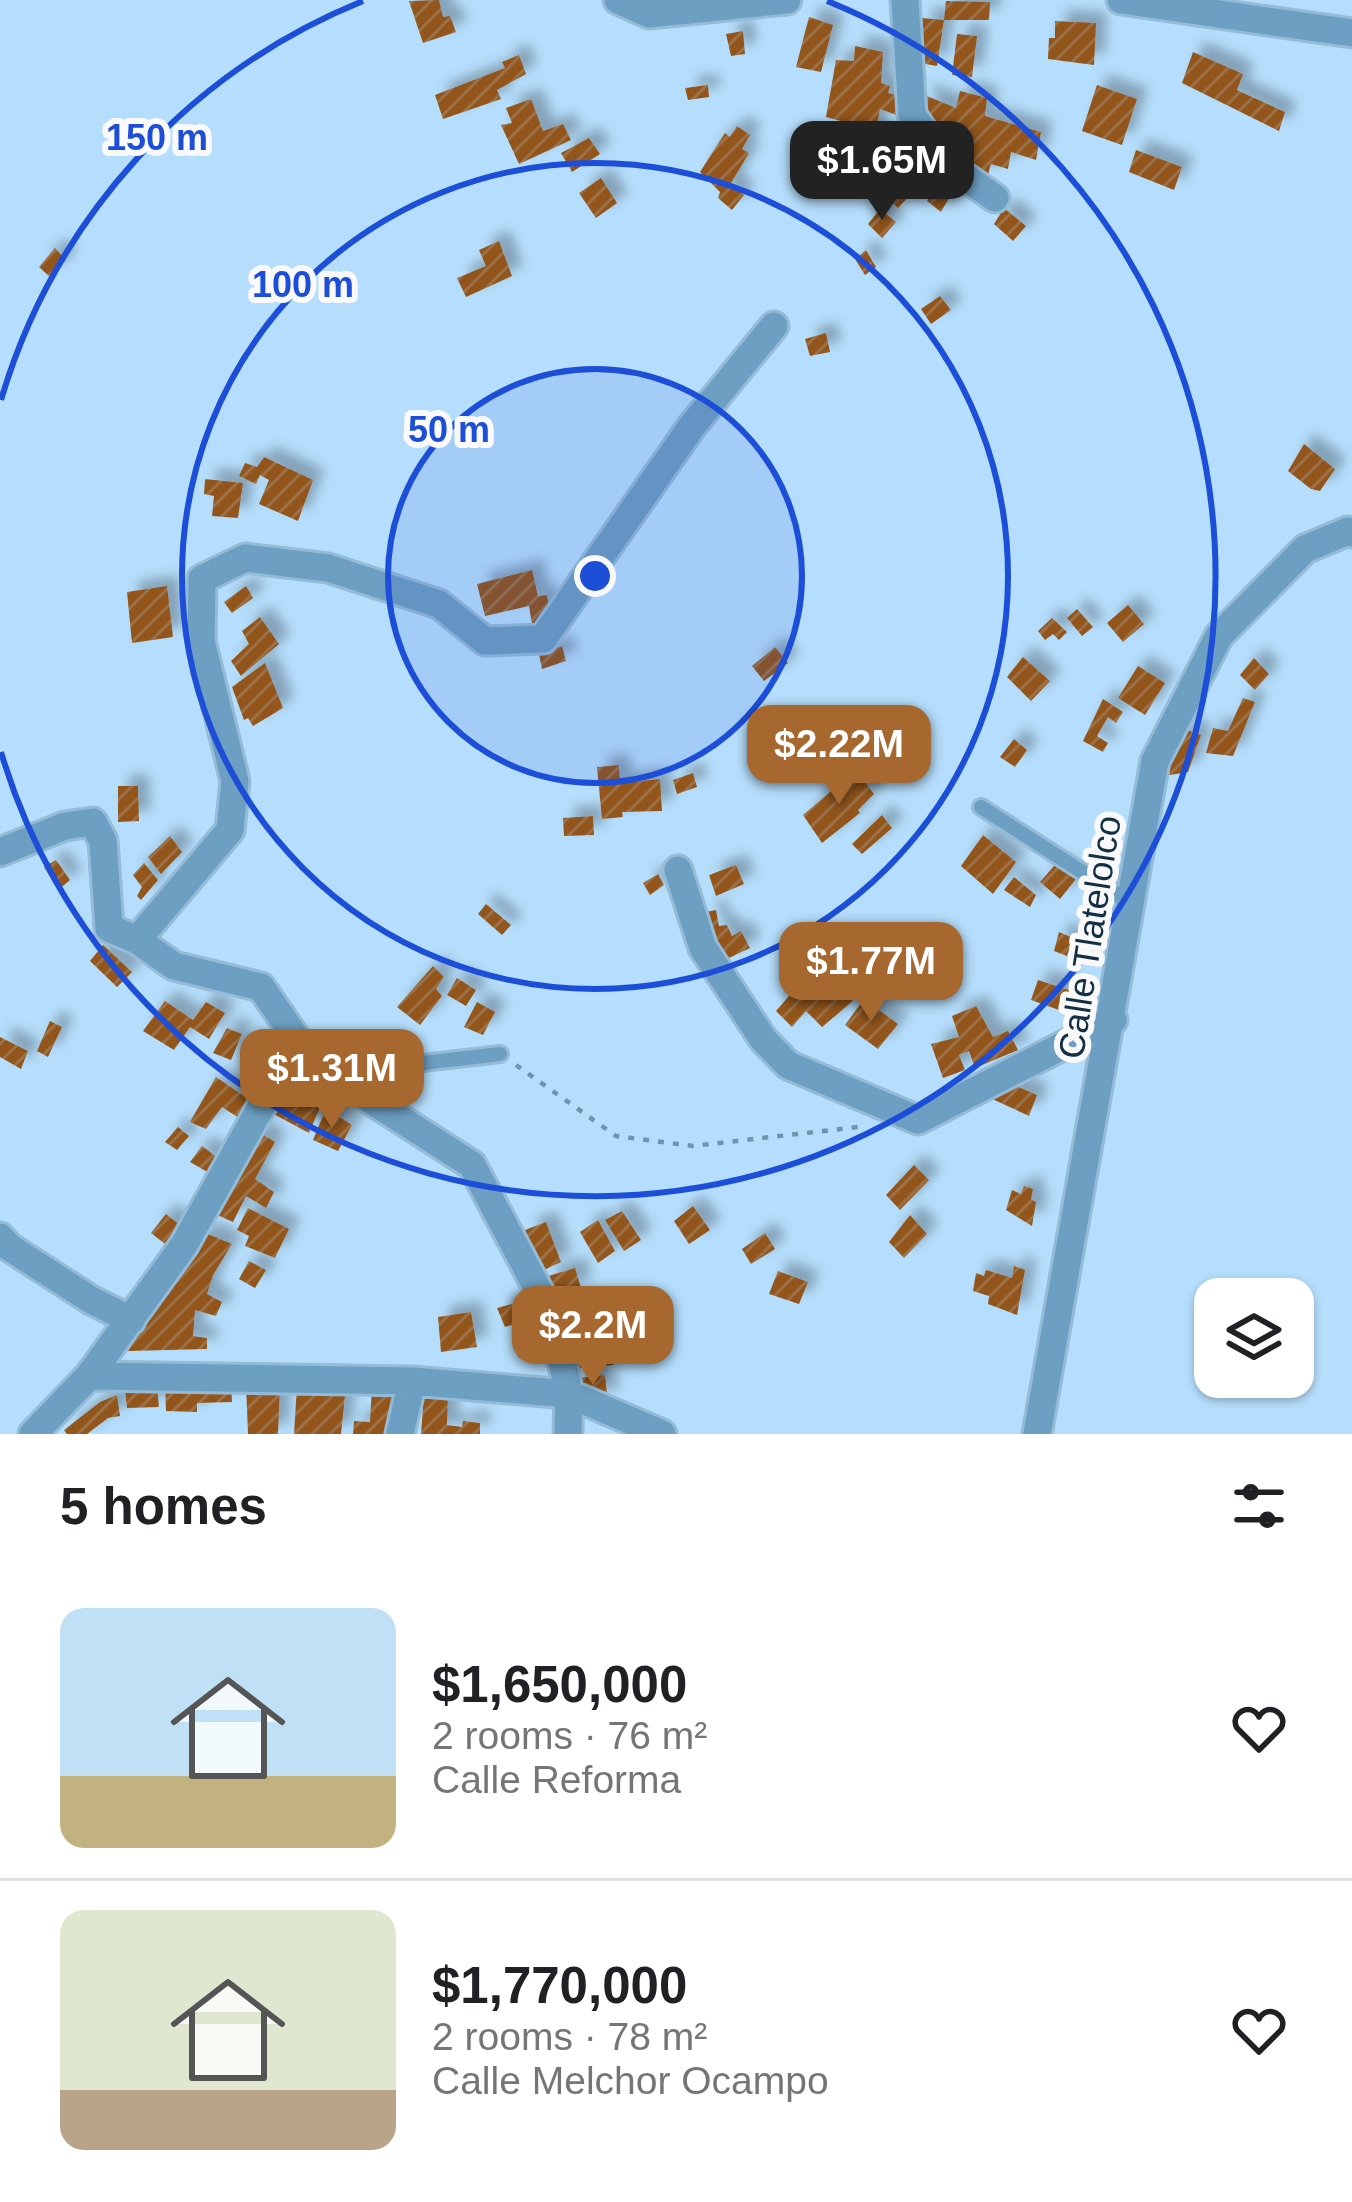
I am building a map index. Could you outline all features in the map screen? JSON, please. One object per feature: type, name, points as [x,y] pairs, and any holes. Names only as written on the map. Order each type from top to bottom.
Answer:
[{"type":"street","points":[[618,0],[649,14],[787,0]]},
{"type":"street","points":[[905,0],[913,115],[945,163],[995,198]]},
{"type":"street","points":[[1121,0],[1352,33]]},
{"type":"street","points":[[136,940],[230,830],[235,781],[201,641],[202,579],[245,558],[328,568],[440,604],[485,640],[543,638],[692,426],[774,326]]},
{"type":"street","name":"Calle Tlatelolco","points":[[1036,1434],[1113,1020],[1155,760],[1219,636],[1305,549],[1352,533]]},
{"type":"street","points":[[0,852],[65,826],[93,822],[103,841],[109,928],[174,966],[261,987],[298,1041],[330,1074],[472,1165],[552,1316],[569,1394],[568,1434]]},
{"type":"street","points":[[678,870],[703,947],[763,1039],[788,1065],[918,1120],[1113,1020]]},
{"type":"street","points":[[33,1434],[89,1376],[184,1245],[298,1041]]},
{"type":"street","points":[[0,1237],[91,1300],[131,1320]]},
{"type":"street","points":[[89,1376],[412,1381],[569,1394],[662,1434]]},
{"type":"street","points":[[400,1434],[412,1381]]},
{"type":"lane","points":[[981,807],[1129,902]]},
{"type":"lane","points":[[330,1074],[500,1054]]},
{"type":"path","points":[[500,1054],[616,1136],[693,1146],[873,1125]]},
{"type":"building","points":[[439,0],[443,17],[450,16],[456,32],[423,43],[409,1]]},
{"type":"building","points":[[946,1],[990,2],[989,20],[944,20]]},
{"type":"building","points":[[809,17],[833,25],[821,72],[796,67]]},
{"type":"building","points":[[922,18],[944,20],[937,66],[920,63]]},
{"type":"building","points":[[1055,21],[1096,23],[1094,65],[1048,59]]},
{"type":"building","points":[[743,31],[745,54],[731,56],[726,34]]},
{"type":"building","points":[[957,34],[977,36],[972,77],[952,75]]},
{"type":"building","points":[[855,46],[883,52],[881,83],[890,86],[888,93],[904,97],[899,116],[880,109],[875,136],[887,140],[883,154],[865,150],[862,161],[841,154],[845,140],[827,137],[830,126],[839,128],[841,121],[826,117],[836,60],[854,61]]},
{"type":"building","points":[[1193,52],[1243,74],[1237,90],[1285,112],[1279,131],[1182,83]]},
{"type":"building","points":[[519,55],[526,74],[497,90],[501,99],[443,119],[435,95],[505,68],[502,62]]},
{"type":"building","points":[[708,85],[709,97],[688,100],[685,88]]},
{"type":"building","points":[[1097,85],[1137,99],[1122,145],[1082,131]]},
{"type":"building","points":[[960,91],[987,98],[985,116],[1041,132],[1036,160],[1011,152],[1008,169],[991,164],[987,178],[964,169],[971,136],[927,121],[922,94],[956,108]]},
{"type":"building","points":[[531,99],[543,131],[563,124],[571,140],[519,164],[501,125],[512,123],[506,108]]},
{"type":"building","points":[[737,126],[750,135],[742,149],[749,153],[731,183],[744,195],[732,210],[700,172],[725,133],[730,137]]},
{"type":"building","points":[[589,138],[600,154],[572,172],[561,153]]},
{"type":"building","points":[[912,144],[959,181],[941,212],[927,201],[936,183],[927,177],[898,208],[881,193]]},
{"type":"building","points":[[1136,150],[1182,167],[1174,190],[1129,172]]},
{"type":"building","points":[[601,178],[617,203],[596,218],[579,193]]},
{"type":"building","points":[[1004,208],[1026,226],[1013,241],[994,224]]},
{"type":"building","points":[[880,209],[896,222],[882,238],[868,224]]},
{"type":"building","points":[[499,241],[512,276],[466,297],[457,278],[486,266],[479,250]]},
{"type":"building","points":[[55,248],[66,260],[49,276],[39,267]]},
{"type":"building","points":[[866,250],[876,267],[865,275],[855,259]]},
{"type":"building","points":[[940,296],[951,310],[931,324],[921,309]]},
{"type":"building","points":[[826,333],[830,352],[810,356],[805,339]]},
{"type":"building","points":[[1304,444],[1335,469],[1320,491],[1288,471]]},
{"type":"building","points":[[264,457],[313,480],[298,521],[259,504],[269,480],[260,475],[256,484],[239,476],[245,463],[257,467]]},
{"type":"building","points":[[205,479],[243,483],[238,518],[212,516],[214,496],[204,494]]},
{"type":"building","points":[[532,570],[538,596],[547,595],[551,619],[532,624],[529,606],[485,616],[477,584]]},
{"type":"building","points":[[167,586],[173,637],[132,643],[127,592]]},
{"type":"building","points":[[246,586],[253,598],[232,613],[224,602]]},
{"type":"building","points":[[1128,605],[1144,624],[1123,642],[1107,623]]},
{"type":"building","points":[[1077,609],[1093,627],[1082,636],[1067,618]]},
{"type":"building","points":[[260,617],[279,644],[241,676],[231,661],[249,644],[242,631]]},
{"type":"building","points":[[1052,618],[1067,632],[1059,640],[1053,634],[1045,640],[1038,631]]},
{"type":"building","points":[[562,646],[566,661],[542,669],[539,654]]},
{"type":"building","points":[[775,647],[788,663],[764,681],[752,666]]},
{"type":"building","points":[[1023,657],[1050,681],[1031,701],[1007,677]]},
{"type":"building","points":[[1254,658],[1269,674],[1255,690],[1240,675]]},
{"type":"building","points":[[265,663],[283,708],[253,726],[248,718],[244,720],[232,687]]},
{"type":"building","points":[[1138,666],[1165,683],[1145,715],[1118,698]]},
{"type":"building","points":[[1243,698],[1255,702],[1233,756],[1206,753],[1213,728],[1228,731]]},
{"type":"building","points":[[1103,699],[1123,712],[1116,723],[1108,717],[1097,736],[1108,743],[1103,752],[1083,741]]},
{"type":"building","points":[[880,724],[900,742],[879,768],[860,751]]},
{"type":"building","points":[[1181,728],[1201,735],[1188,772],[1164,776]]},
{"type":"building","points":[[1014,739],[1027,750],[1015,767],[1000,757]]},
{"type":"building","points":[[619,765],[620,783],[660,779],[662,811],[622,812],[623,817],[602,819],[597,767]]},
{"type":"building","points":[[856,770],[874,794],[860,813],[822,843],[803,815]]},
{"type":"building","points":[[693,773],[697,787],[677,794],[673,780]]},
{"type":"building","points":[[118,786],[138,786],[139,821],[118,822]]},
{"type":"building","points":[[882,815],[892,828],[862,854],[852,844]]},
{"type":"building","points":[[593,816],[594,835],[564,836],[563,818]]},
{"type":"building","points":[[983,835],[1016,862],[993,894],[961,866]]},
{"type":"building","points":[[170,836],[182,852],[161,874],[148,857]]},
{"type":"building","points":[[56,860],[70,880],[58,890],[44,867]]},
{"type":"building","points":[[144,863],[158,880],[141,900],[137,896],[142,887],[133,875]]},
{"type":"building","points":[[736,865],[744,884],[716,896],[709,875]]},
{"type":"building","points":[[1055,865],[1076,879],[1060,899],[1040,882]]},
{"type":"building","points":[[658,874],[664,885],[650,895],[643,883]]},
{"type":"building","points":[[1014,877],[1036,895],[1030,907],[1004,890]]},
{"type":"building","points":[[486,904],[511,925],[502,935],[478,914]]},
{"type":"building","points":[[716,910],[719,926],[727,925],[732,936],[741,931],[750,948],[729,958],[718,946],[705,912]]},
{"type":"building","points":[[1059,932],[1073,938],[1067,956],[1054,951]]},
{"type":"building","points":[[103,945],[132,972],[117,987],[90,961]]},
{"type":"building","points":[[930,955],[943,966],[931,981],[919,970]]},
{"type":"building","points":[[433,966],[444,977],[436,989],[442,996],[420,1025],[397,1007]]},
{"type":"building","points":[[814,967],[853,1001],[822,1027],[806,1011],[792,1027],[776,1011]]},
{"type":"building","points":[[457,978],[476,990],[466,1006],[447,995]]},
{"type":"building","points":[[1038,980],[1078,993],[1074,1007],[1061,1004],[1059,1010],[1031,1000]]},
{"type":"building","points":[[864,999],[898,1024],[878,1049],[845,1025]]},
{"type":"building","points":[[165,1001],[193,1020],[206,1002],[225,1013],[209,1039],[190,1027],[174,1050],[143,1031]]},
{"type":"building","points":[[477,1002],[495,1012],[483,1035],[464,1027]]},
{"type":"building","points":[[976,1006],[993,1037],[1008,1031],[1018,1050],[975,1068],[969,1051],[959,1055],[965,1070],[943,1078],[931,1044],[959,1037],[952,1016]]},
{"type":"building","points":[[50,1021],[62,1027],[48,1057],[37,1051]]},
{"type":"building","points":[[227,1028],[242,1034],[231,1060],[213,1053]]},
{"type":"building","points":[[0,1037],[28,1051],[21,1069],[0,1057]]},
{"type":"building","points":[[253,1046],[277,1061],[263,1084],[241,1067]]},
{"type":"building","points":[[216,1077],[250,1100],[239,1118],[222,1107],[206,1129],[190,1122]]},
{"type":"building","points":[[290,1080],[307,1085],[302,1096],[321,1105],[309,1133],[268,1111]]},
{"type":"building","points":[[1002,1080],[1037,1095],[1029,1116],[990,1098]]},
{"type":"building","points":[[326,1108],[352,1125],[338,1151],[313,1140]]},
{"type":"building","points":[[178,1127],[189,1136],[177,1150],[165,1142]]},
{"type":"building","points":[[254,1129],[275,1142],[255,1179],[274,1192],[266,1208],[246,1196],[233,1222],[215,1214]]},
{"type":"building","points":[[202,1146],[222,1161],[211,1174],[190,1162]]},
{"type":"building","points":[[914,1165],[929,1180],[900,1210],[886,1195]]},
{"type":"building","points":[[1024,1186],[1033,1189],[1031,1199],[1036,1202],[1032,1226],[1006,1210],[1012,1190],[1021,1194]]},
{"type":"building","points":[[693,1206],[710,1230],[689,1244],[674,1221]]},
{"type":"building","points":[[248,1208],[289,1229],[275,1258],[245,1246],[249,1236],[237,1230]]},
{"type":"building","points":[[622,1211],[641,1240],[624,1251],[605,1220]]},
{"type":"building","points":[[166,1214],[186,1230],[169,1247],[151,1233]]},
{"type":"building","points":[[910,1215],[927,1234],[904,1258],[889,1242]]},
{"type":"building","points":[[598,1220],[615,1251],[598,1263],[580,1232]]},
{"type":"building","points":[[546,1222],[561,1262],[542,1271],[525,1230]]},
{"type":"building","points":[[203,1232],[232,1244],[207,1294],[222,1302],[216,1316],[195,1310],[193,1336],[207,1338],[207,1349],[128,1351]]},
{"type":"building","points":[[765,1233],[775,1249],[751,1264],[742,1249]]},
{"type":"building","points":[[249,1261],[266,1270],[255,1288],[239,1279]]},
{"type":"building","points":[[1014,1266],[1025,1270],[1017,1315],[988,1304],[989,1296],[973,1291],[976,1273],[984,1276],[986,1270],[1012,1278]]},
{"type":"building","points":[[575,1268],[581,1288],[552,1298],[545,1277]]},
{"type":"building","points":[[778,1271],[808,1282],[799,1304],[769,1294]]},
{"type":"building","points":[[519,1302],[527,1321],[505,1327],[497,1308]]},
{"type":"building","points":[[471,1312],[477,1347],[441,1352],[438,1317]]},
{"type":"building","points":[[538,1332],[545,1350],[519,1358],[514,1341]]},
{"type":"building","points":[[610,1339],[614,1365],[577,1368],[573,1344]]},
{"type":"building","points":[[605,1375],[608,1402],[579,1396],[577,1378]]},
{"type":"building","points":[[165,1384],[231,1384],[232,1402],[197,1403],[197,1412],[166,1411]]},
{"type":"building","points":[[246,1384],[280,1385],[278,1434],[248,1434]]},
{"type":"building","points":[[297,1385],[346,1386],[341,1434],[294,1434]]},
{"type":"building","points":[[372,1386],[393,1386],[390,1434],[353,1434],[354,1421],[370,1422]]},
{"type":"building","points":[[157,1388],[159,1407],[127,1408],[125,1391]]},
{"type":"building","points":[[424,1393],[448,1393],[447,1425],[480,1423],[480,1434],[421,1434]]},
{"type":"building","points":[[117,1395],[120,1416],[108,1418],[87,1434],[64,1430],[100,1402]]}]
